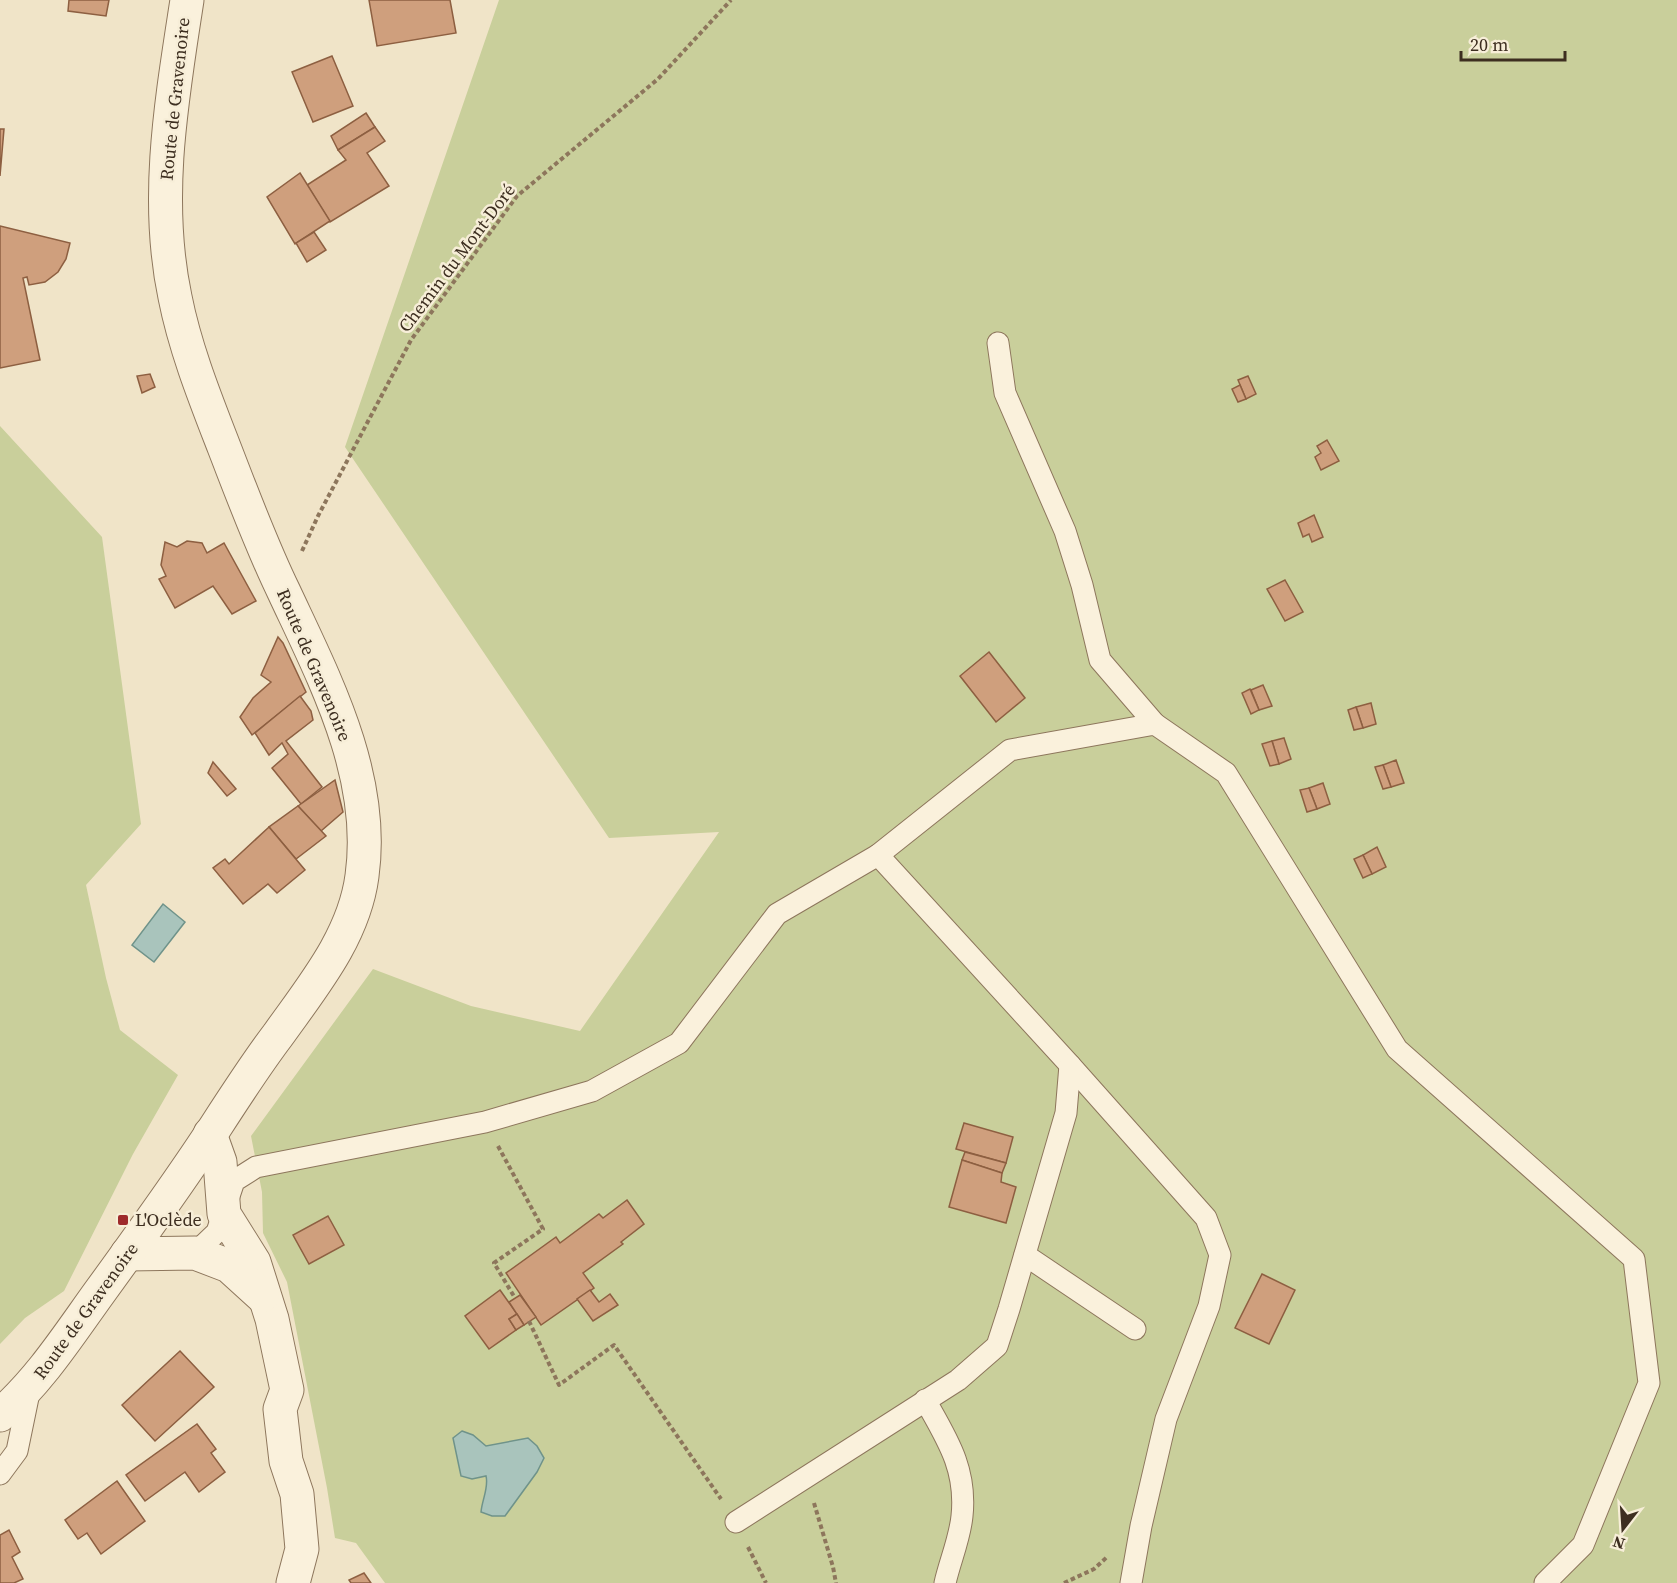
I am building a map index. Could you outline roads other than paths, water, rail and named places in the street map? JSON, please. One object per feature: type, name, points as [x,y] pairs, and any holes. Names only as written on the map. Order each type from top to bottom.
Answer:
[{"type":"street","name":"Route de Gravenoire","points":[[0,1415],[31,1387],[127,1254],[248,1075],[330,962],[356,901],[362,878],[364,825],[353,758],[309,643],[256,530],[200,384],[175,298],[168,248],[165,199],[166,157],[187,0]]},
{"type":"street","points":[[210,1134],[220,1162],[224,1214],[254,1262],[272,1319],[287,1390],[280,1409],[286,1461],[297,1494],[302,1549],[293,1583]]},
{"type":"street","points":[[127,1254],[195,1253],[229,1266],[264,1297]]},
{"type":"lane","points":[[998,344],[1005,393],[1065,531],[1082,585],[1100,660],[1155,724],[1226,773],[1397,1049],[1634,1259],[1649,1383],[1583,1545],[1545,1583]]},
{"type":"lane","points":[[195,1253],[217,1232],[234,1181],[256,1167],[485,1122],[592,1091],[679,1043],[777,914],[878,855],[1010,750],[1155,724]]},
{"type":"lane","points":[[878,855],[1206,1218],[1220,1256],[1209,1306],[1166,1419],[1141,1526],[1131,1583]]},
{"type":"lane","points":[[736,1522],[958,1380],[997,1346],[1065,1113],[1070,1065]]},
{"type":"lane","points":[[1025,1255],[1135,1329]]},
{"type":"lane","points":[[0,1474],[17,1451],[31,1387]]},
{"type":"lane","points":[[925,1400],[952,1448],[963,1484],[962,1518],[945,1583]]},
{"type":"water","points":[[163,904],[185,922],[154,962],[132,945]]},
{"type":"water","points":[[462,1431],[473,1435],[486,1446],[528,1438],[537,1446],[544,1458],[537,1472],[505,1516],[492,1516],[481,1512],[487,1485],[486,1476],[472,1479],[461,1476],[453,1438]]},
{"type":"place","name":"L'Oclède","points":[[123,1220]]}]
